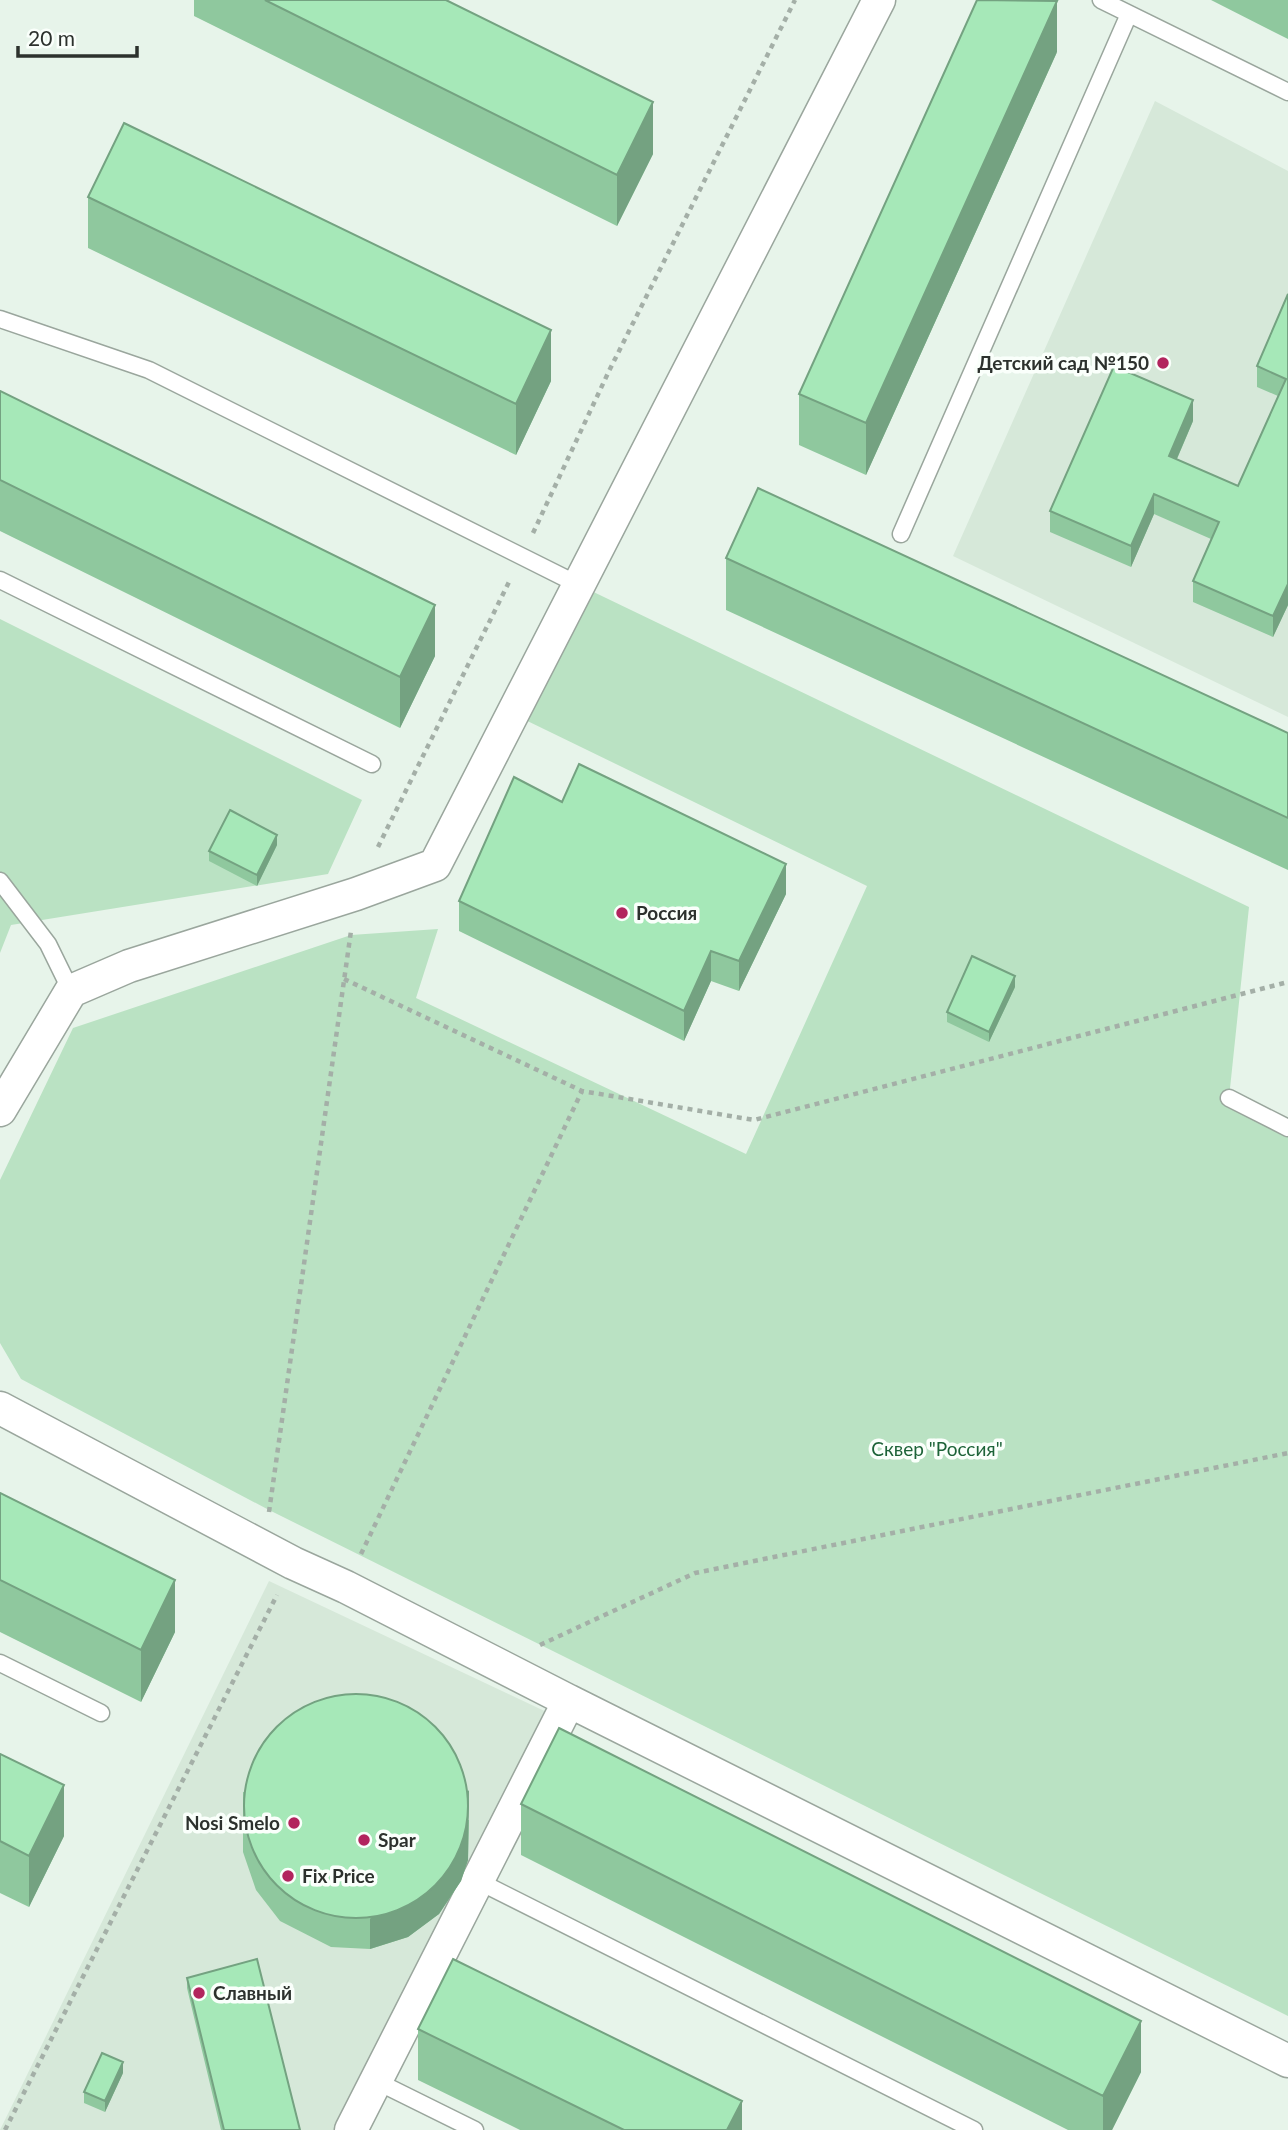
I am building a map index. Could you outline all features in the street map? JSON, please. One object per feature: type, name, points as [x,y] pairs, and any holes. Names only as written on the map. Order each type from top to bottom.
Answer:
[{"type":"street","points":[[0,1110],[71,991],[129,966],[356,894],[435,864],[879,0]]},
{"type":"street","points":[[0,1408],[293,1563],[346,1587],[1288,2061]]},
{"type":"street","points":[[352,2130],[569,1701]]},
{"type":"lane","points":[[1101,0],[1288,92]]},
{"type":"lane","points":[[901,534],[1129,14]]},
{"type":"lane","points":[[0,319],[149,370],[579,585]]},
{"type":"lane","points":[[0,580],[372,764]]},
{"type":"lane","points":[[0,881],[48,944],[71,991]]},
{"type":"lane","points":[[1228,1098],[1288,1128]]},
{"type":"lane","points":[[0,1663],[101,1713]]},
{"type":"lane","points":[[478,1881],[974,2130]]},
{"type":"lane","points":[[376,2081],[475,2130]]},
{"type":"path","points":[[344,979],[582,1091],[754,1119],[1288,982]]},
{"type":"path","points":[[346,1587],[582,1091]]},
{"type":"path","points":[[498,1665],[695,1573],[1288,1453]]},
{"type":"path","points":[[5,2130],[293,1563]]},
{"type":"shaded area","name":"Детский сад №150","points":[[1155,101],[1288,171],[1288,717],[953,556]]},
{"type":"shaded area","points":[[269,1581],[574,1725],[370,2130],[0,2130]]},
{"type":"green space","name":"Сквер \"Россия\"","points":[[579,585],[1249,907],[1229,1098],[1288,1128],[1288,2016],[269,1510],[21,1379],[0,1343],[0,1180],[73,1028],[351,935],[438,929],[416,998],[746,1154],[867,886],[513,714]]},
{"type":"green space","points":[[0,619],[362,800],[328,874],[11,925],[0,953]]},
{"type":"building","points":[[265,0],[446,0],[653,102],[617,175]]},
{"type":"building","points":[[977,0],[1057,1],[866,423],[799,394]]},
{"type":"building","points":[[124,123],[551,330],[516,404],[88,197]]},
{"type":"building","points":[[1288,294],[1288,584],[1273,616],[1193,581],[1219,522],[1154,494],[1131,546],[1050,511],[1114,366],[1193,400],[1169,456],[1238,486],[1286,379],[1257,366]]},
{"type":"building","points":[[0,391],[435,605],[400,677],[0,480]]},
{"type":"building","points":[[758,488],[1288,733],[1288,818],[726,558]]},
{"type":"building","name":"Россия","points":[[579,764],[786,864],[739,961],[711,951],[684,1011],[459,901],[514,777],[562,802]]},
{"type":"building","points":[[230,810],[277,835],[257,875],[209,851]]},
{"type":"building","points":[[972,956],[1015,976],[989,1032],[947,1012]]},
{"type":"building","points":[[0,1493],[175,1580],[141,1650],[0,1580]]},
{"type":"building","points":[[345,1694],[367,1694],[409,1707],[427,1719],[443,1735],[460,1763],[468,1806],[460,1849],[443,1877],[427,1893],[399,1910],[367,1918],[345,1918],[303,1905],[285,1893],[269,1877],[252,1849],[244,1817],[244,1795],[257,1753],[269,1735],[285,1719],[313,1702]]},
{"type":"building","points":[[559,1728],[1141,2021],[1103,2096],[521,1804]]},
{"type":"building","points":[[0,1754],[64,1785],[29,1856],[0,1841]]},
{"type":"building","points":[[257,1959],[300,2130],[224,2130],[187,1978]]},
{"type":"building","points":[[453,1959],[742,2101],[727,2130],[624,2130],[418,2029]]},
{"type":"building","points":[[102,2053],[123,2062],[105,2101],[84,2092]]},
{"type":"place","name":"Детский сад №150","points":[[1163,363]]},
{"type":"place","name":"Россия","points":[[622,913]]},
{"type":"place","name":"Nosi Smelo","points":[[294,1823]]},
{"type":"place","name":"Spar","points":[[364,1840]]},
{"type":"place","name":"Fix Price","points":[[288,1876]]},
{"type":"place","name":"Славный","points":[[199,1993]]}]
